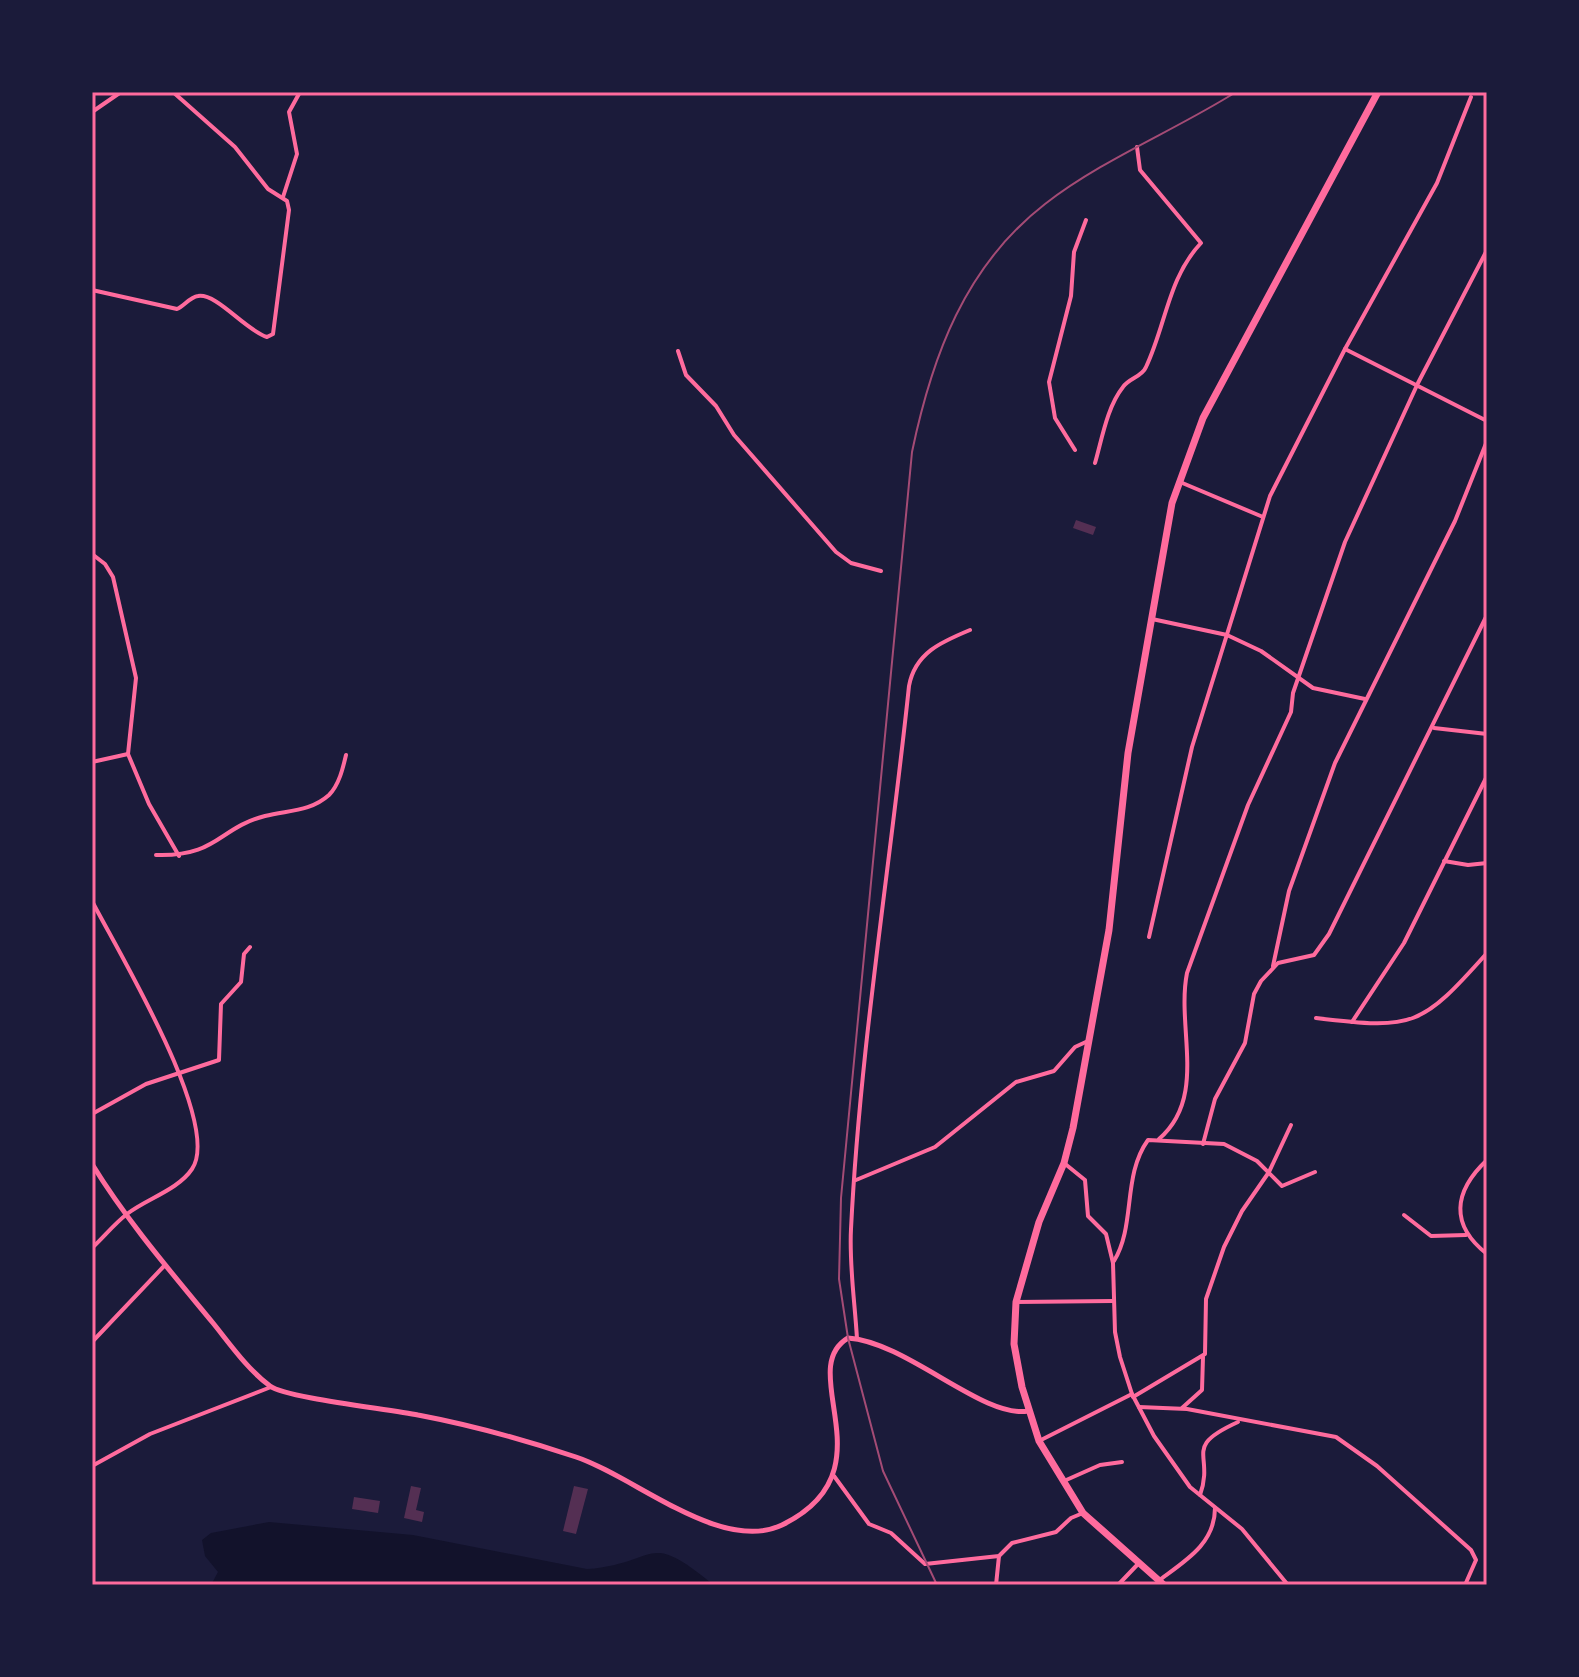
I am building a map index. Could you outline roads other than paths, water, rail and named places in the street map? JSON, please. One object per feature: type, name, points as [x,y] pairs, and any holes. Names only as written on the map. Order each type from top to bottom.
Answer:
[{"type":"main road","points":[[1161,1583],[1083,1513],[1039,1441],[1028,1411],[1014,1344],[1016,1302],[1039,1222],[1064,1163],[1090,1040],[1109,930],[1128,753],[1150,619],[1179,481],[1203,418],[1378,92]]},
{"type":"street","points":[[92,112],[121,92]]},
{"type":"street","points":[[92,290],[177,309],[193,297],[203,296],[231,310],[248,329],[271,336],[275,329],[289,210],[283,197],[268,189],[235,147],[173,92]]},
{"type":"street","points":[[283,197],[297,154],[289,112],[300,92]]},
{"type":"street","points":[[1149,937],[1192,747],[1263,517],[1281,470],[1437,183],[1471,97]]},
{"type":"street","points":[[1095,463],[1107,419],[1122,388],[1145,370],[1161,328],[1166,303],[1182,268],[1201,243],[1140,170],[1137,147]]},
{"type":"street","points":[[1075,450],[1055,418],[1049,382],[1071,296],[1074,252],[1086,220]]},
{"type":"street","points":[[1159,1139],[1174,1126],[1181,1110],[1188,1067],[1184,990],[1187,973],[1248,805],[1291,712],[1299,676],[1345,542],[1418,383],[1487,250]]},
{"type":"street","points":[[1345,349],[1418,383],[1487,421]]},
{"type":"street","points":[[678,351],[686,375],[716,406],[734,435],[836,552],[851,563],[881,571]]},
{"type":"street","points":[[1203,1144],[1215,1099],[1245,1043],[1254,994],[1273,966],[1296,869],[1335,763],[1455,521],[1487,441]]},
{"type":"street","points":[[1179,481],[1263,517]]},
{"type":"street","points":[[92,554],[105,564],[113,577],[136,678],[128,754],[149,804],[179,856]]},
{"type":"street","points":[[1273,966],[1316,954],[1361,873],[1487,615]]},
{"type":"street","points":[[1150,619],[1227,635],[1324,692],[1366,699]]},
{"type":"street","points":[[857,1339],[851,1248],[856,1180],[885,870],[902,771],[911,674],[916,663],[934,646],[970,630]]},
{"type":"street","points":[[1433,728],[1487,734]]},
{"type":"street","points":[[92,762],[128,754]]},
{"type":"street","points":[[156,855],[179,856],[211,846],[264,816],[305,809],[320,802],[336,784],[346,755]]},
{"type":"street","points":[[1352,1022],[1404,943],[1487,776]]},
{"type":"street","points":[[1444,861],[1468,865],[1487,863]]},
{"type":"street","points":[[92,901],[180,1071],[191,1105],[197,1159],[186,1177],[126,1215],[92,1248]]},
{"type":"street","points":[[92,1114],[114,1099],[180,1071],[219,1060],[221,1004],[241,982],[244,954],[250,947]]},
{"type":"street","points":[[1316,1018],[1395,1024],[1427,1013],[1487,953]]},
{"type":"street","points":[[856,1180],[935,1147],[1016,1082],[1054,1071],[1075,1047],[1090,1040]]},
{"type":"street","points":[[1181,1409],[1202,1390],[1206,1299],[1224,1247],[1242,1211],[1269,1172],[1291,1125]]},
{"type":"street","points":[[1113,1263],[1124,1238],[1130,1184],[1148,1140],[1235,1148],[1269,1172],[1282,1186],[1315,1172]]},
{"type":"street","points":[[1487,1160],[1473,1173],[1461,1202],[1460,1216],[1466,1235],[1487,1254]]},
{"type":"street","points":[[1064,1163],[1085,1180],[1088,1216],[1106,1234],[1113,1263],[1115,1332],[1132,1396],[1154,1436],[1200,1495],[1242,1529],[1288,1585]]},
{"type":"street","points":[[92,1164],[126,1215],[165,1264],[271,1387],[290,1394],[445,1420],[564,1453],[606,1469],[697,1517],[741,1531],[768,1531],[809,1507],[834,1476],[839,1453],[831,1388],[832,1357],[843,1341],[857,1339],[910,1358],[1003,1410],[1028,1411]]},
{"type":"street","points":[[1404,1215],[1431,1236],[1466,1235]]},
{"type":"street","points":[[92,1342],[165,1264]]},
{"type":"street","points":[[1016,1302],[1113,1301]]},
{"type":"street","points":[[1039,1441],[1203,1357]]},
{"type":"street","points":[[92,1466],[150,1434],[271,1387]]},
{"type":"street","points":[[1139,1407],[1181,1409],[1270,1427],[1321,1432],[1356,1450],[1471,1550],[1476,1560],[1465,1585]]},
{"type":"street","points":[[1200,1495],[1202,1447],[1212,1436],[1242,1420]]},
{"type":"street","points":[[1062,1482],[1100,1465],[1122,1462]]},
{"type":"street","points":[[834,1476],[869,1524],[884,1528],[925,1564],[999,1556],[1012,1543],[1056,1532],[1071,1518],[1083,1513]]},
{"type":"street","points":[[1161,1583],[1212,1533],[1215,1508]]},
{"type":"street","points":[[996,1585],[999,1556]]},
{"type":"street","points":[[1118,1585],[1138,1564]]},
{"type":"railway","points":[[937,1585],[883,1471],[848,1338],[839,1279],[841,1198],[912,452],[942,348],[956,315],[993,255],[1017,229],[1067,188],[1236,92]]}]
